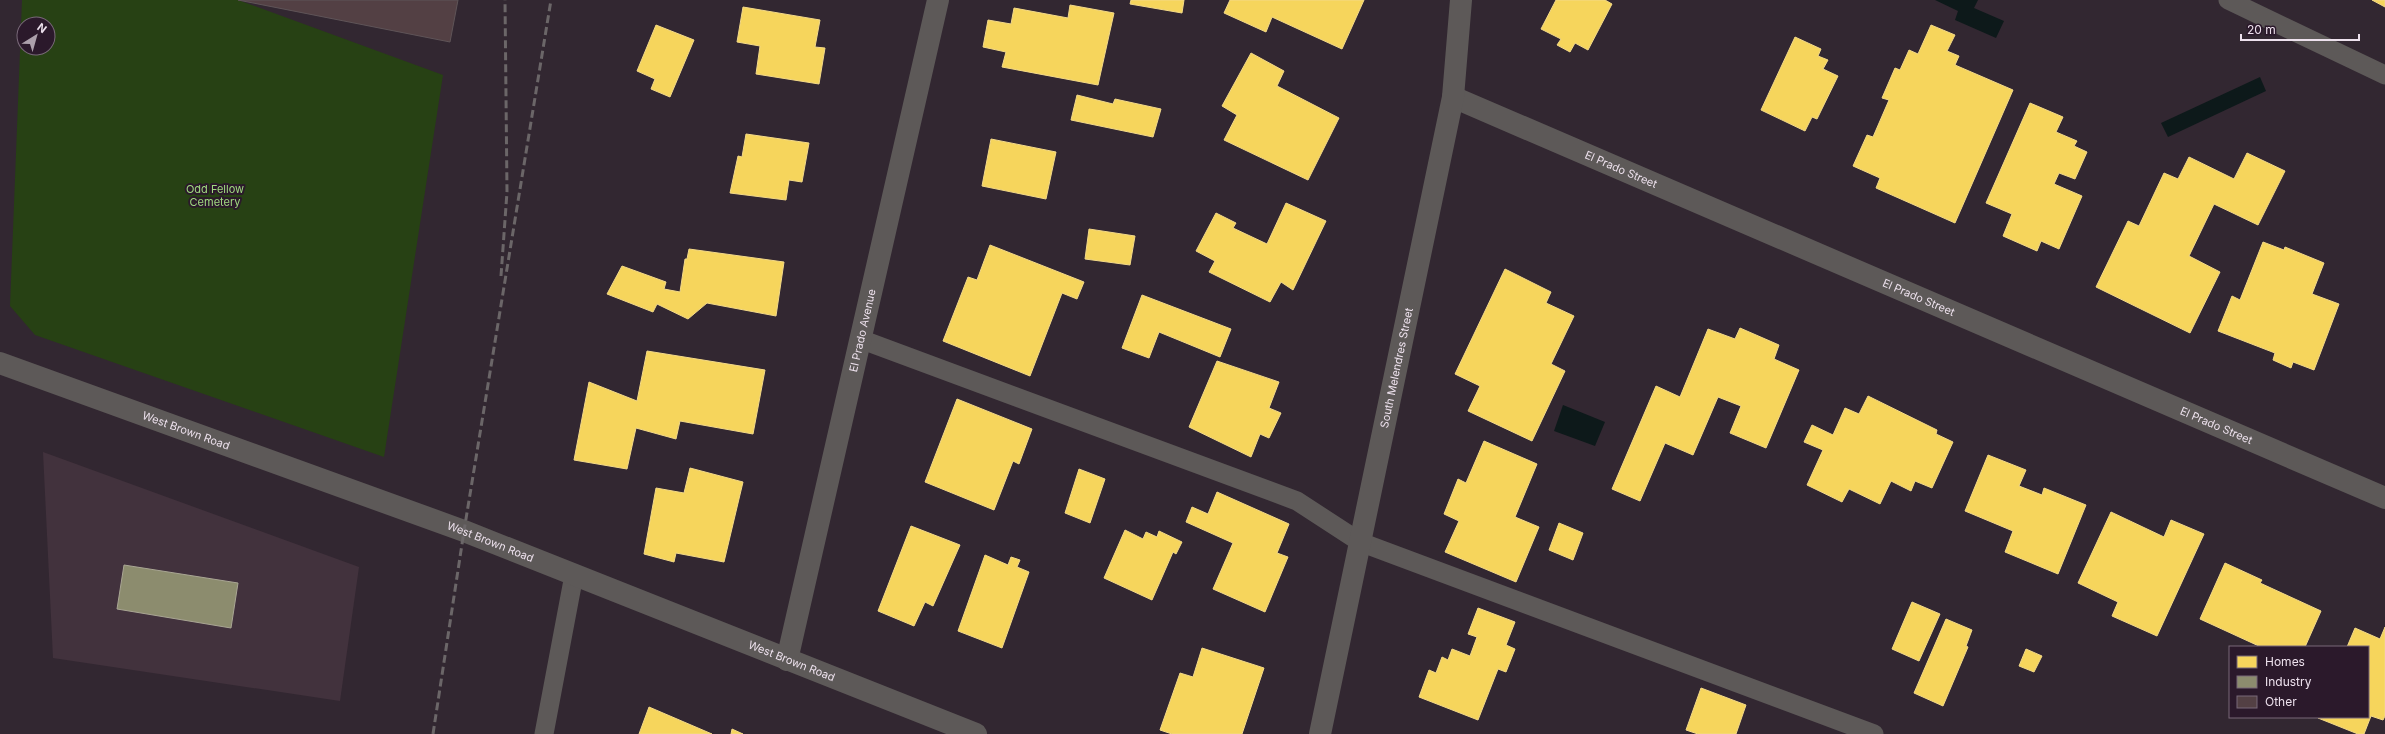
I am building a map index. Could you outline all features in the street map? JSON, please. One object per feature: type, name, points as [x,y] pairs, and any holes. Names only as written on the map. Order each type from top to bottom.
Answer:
[{"type":"street","name":"El Prado Avenue","points":[[787,660],[938,0]]},
{"type":"street","name":"South Melendres Street","points":[[1320,734],[1453,97],[1461,0]]},
{"type":"street","name":"El Prado Street","points":[[1453,97],[2385,498]]},
{"type":"street","name":"West Brown Road","points":[[0,363],[464,531],[976,734]]},
{"type":"lane","points":[[2228,0],[2385,75]]},
{"type":"lane","points":[[860,339],[1297,501],[1360,542],[1874,734]]},
{"type":"lane","points":[[544,734],[574,575]]},
{"type":"shaded area","points":[[1935,0],[1978,0],[1974,8],[2004,21],[1996,38],[1955,20],[1958,11]]},
{"type":"shaded area","points":[[2260,77],[2266,91],[2168,137],[2161,123]]},
{"type":"shaded area","points":[[1563,405],[1605,422],[1595,446],[1554,431]]},
{"type":"shaded area","points":[[43,452],[359,567],[340,701],[53,658]]},
{"type":"green space","name":"Odd Fellow Cemetery","points":[[22,0],[238,0],[443,75],[384,457],[35,335],[10,306],[20,56],[56,56],[56,16],[21,16]]},
{"type":"building: Homes","points":[[1131,0],[1184,0],[1182,13],[1130,4]]},
{"type":"building: Homes","points":[[1230,0],[1364,0],[1342,49],[1272,17],[1266,32],[1224,13]]},
{"type":"building: Homes","points":[[1556,0],[1605,0],[1612,4],[1588,50],[1575,43],[1570,52],[1557,45],[1561,39],[1541,29]]},
{"type":"building: Homes","points":[[2372,0],[2385,0],[2385,7]]},
{"type":"building: Homes","points":[[1070,5],[1114,13],[1098,85],[1002,67],[1006,52],[983,47],[988,20],[1011,24],[1014,8],[1068,18]]},
{"type":"building: Homes","points":[[743,7],[820,20],[815,47],[825,48],[819,84],[756,74],[760,46],[737,42]]},
{"type":"building: Homes","points":[[656,25],[694,40],[670,97],[651,89],[655,79],[637,71]]},
{"type":"building: Homes","points":[[1931,25],[1955,35],[1947,51],[1959,56],[1955,65],[2013,90],[1955,223],[1876,188],[1880,178],[1853,166],[1867,135],[1873,137],[1889,100],[1882,98],[1895,68],[1900,70],[1909,50],[1918,54]]},
{"type":"building: Homes","points":[[1795,37],[1821,49],[1818,56],[1828,60],[1823,69],[1838,76],[1817,119],[1812,117],[1805,131],[1761,110]]},
{"type":"building: Homes","points":[[1251,53],[1284,71],[1277,86],[1339,118],[1308,180],[1224,140],[1237,115],[1222,106]]},
{"type":"building: Homes","points":[[1077,95],[1113,104],[1115,99],[1161,109],[1153,137],[1071,120]]},
{"type":"building: Homes","points":[[2030,103],[2063,117],[2056,132],[2077,141],[2074,146],[2087,152],[2075,179],[2059,173],[2054,184],[2082,196],[2059,249],[2041,241],[2037,251],[2003,236],[2012,214],[1986,203]]},
{"type":"building: Homes","points":[[746,134],[809,143],[802,182],[789,180],[786,200],[730,193],[738,156],[742,157]]},
{"type":"building: Homes","points":[[991,139],[1056,152],[1046,199],[982,186]]},
{"type":"building: Homes","points":[[2247,153],[2285,171],[2258,225],[2214,204],[2189,256],[2220,272],[2190,333],[2096,287],[2128,221],[2139,226],[2164,173],[2178,179],[2189,157],[2234,179]]},
{"type":"building: Homes","points":[[1286,203],[1326,221],[1293,290],[1281,282],[1270,302],[1209,272],[1215,261],[1196,251],[1216,213],[1236,223],[1233,228],[1267,244]]},
{"type":"building: Homes","points":[[1089,229],[1135,236],[1130,265],[1085,259]]},
{"type":"building: Homes","points":[[2263,242],[2284,250],[2285,247],[2324,263],[2312,294],[2339,304],[2314,370],[2293,362],[2291,368],[2273,360],[2275,353],[2218,331],[2232,296],[2240,300]]},
{"type":"building: Homes","points":[[990,245],[1084,282],[1077,299],[1062,293],[1030,376],[943,341],[968,277],[977,280]]},
{"type":"building: Homes","points":[[689,249],[784,262],[776,316],[707,303],[688,319],[657,304],[653,312],[607,294],[622,266],[666,282],[664,289],[680,292],[685,259],[687,259]]},
{"type":"building: Homes","points":[[1505,269],[1551,292],[1546,303],[1574,316],[1551,364],[1565,371],[1532,441],[1468,411],[1480,386],[1455,374]]},
{"type":"building: Homes","points":[[1142,295],[1231,329],[1220,357],[1159,332],[1149,358],[1122,348]]},
{"type":"building: Homes","points":[[1740,328],[1779,345],[1774,359],[1799,370],[1766,448],[1730,433],[1741,406],[1718,397],[1693,455],[1665,443],[1640,501],[1612,489],[1656,386],[1680,397],[1708,329],[1735,339]]},
{"type":"building: Homes","points":[[647,351],[765,370],[753,434],[680,421],[676,439],[636,428],[627,469],[574,460],[589,382],[637,401]]},
{"type":"building: Homes","points":[[1217,361],[1279,382],[1269,408],[1281,413],[1269,438],[1260,434],[1251,457],[1189,427]]},
{"type":"building: Homes","points":[[1868,396],[1937,430],[1936,434],[1953,442],[1932,488],[1915,481],[1911,491],[1891,481],[1880,504],[1849,489],[1842,502],[1807,485],[1823,450],[1804,442],[1812,425],[1833,435],[1845,408],[1859,414]]},
{"type":"building: Homes","points":[[957,399],[1032,429],[1019,464],[1013,461],[994,510],[925,482]]},
{"type":"building: Homes","points":[[1484,441],[1537,464],[1515,517],[1539,527],[1516,582],[1445,552],[1459,521],[1444,514],[1458,479],[1466,483]]},
{"type":"building: Homes","points":[[1988,455],[2026,470],[2019,486],[2042,495],[2044,488],[2086,505],[2058,574],[2005,552],[2013,531],[1965,511]]},
{"type":"building: Homes","points":[[690,468],[743,482],[724,562],[676,553],[674,562],[644,554],[656,488],[684,493]]},
{"type":"building: Homes","points":[[1079,469],[1105,479],[1090,523],[1065,513]]},
{"type":"building: Homes","points":[[1217,492],[1289,524],[1277,553],[1288,557],[1265,612],[1213,589],[1233,543],[1186,522],[1192,507],[1208,514]]},
{"type":"building: Homes","points":[[2111,512],[2164,537],[2171,520],[2204,534],[2157,636],[2112,616],[2118,602],[2078,583]]},
{"type":"building: Homes","points":[[1559,523],[1583,533],[1573,560],[1549,550]]},
{"type":"building: Homes","points":[[911,526],[960,545],[933,606],[925,602],[914,626],[878,611]]},
{"type":"building: Homes","points":[[1125,530],[1143,539],[1146,532],[1157,537],[1159,531],[1182,542],[1176,554],[1173,552],[1152,600],[1104,578]]},
{"type":"building: Homes","points":[[985,555],[1008,565],[1011,557],[1020,560],[1017,567],[1029,572],[1002,648],[958,631]]},
{"type":"building: Homes","points":[[2225,563],[2262,580],[2260,583],[2321,611],[2305,646],[2259,646],[2200,619]]},
{"type":"building: Homes","points":[[1912,602],[1940,614],[1919,661],[1892,649]]},
{"type":"building: Homes","points":[[1478,608],[1515,622],[1506,645],[1515,649],[1506,672],[1498,669],[1478,720],[1419,697],[1429,670],[1436,673],[1442,657],[1448,660],[1452,649],[1470,656],[1477,637],[1468,634]]},
{"type":"building: Homes","points":[[1946,619],[1972,630],[1966,646],[1968,647],[1943,706],[1914,693]]},
{"type":"building: Homes","points":[[2385,627],[2385,716],[2383,720],[2371,716],[2364,734],[2358,734],[2318,718],[2369,718],[2369,646],[2347,646],[2355,628],[2380,639]]},
{"type":"building: Homes","points":[[1202,648],[1264,668],[1242,734],[1172,734],[1160,730],[1180,673],[1193,677]]},
{"type":"building: Homes","points":[[2026,649],[2042,656],[2034,672],[2019,666]]},
{"type":"building: Homes","points":[[1701,688],[1746,705],[1736,734],[1698,734],[1686,730]]},
{"type":"building: Homes","points":[[649,707],[712,734],[639,734]]},
{"type":"building: Homes","points":[[732,729],[743,734],[731,734]]},
{"type":"building: Industry","points":[[124,565],[238,583],[231,628],[117,609]]},
{"type":"building: Other","points":[[238,0],[458,0],[450,42]]},
{"type":"railway","points":[[501,276],[507,192],[505,0]]},
{"type":"railway","points":[[433,734],[464,531],[551,0]]}]
